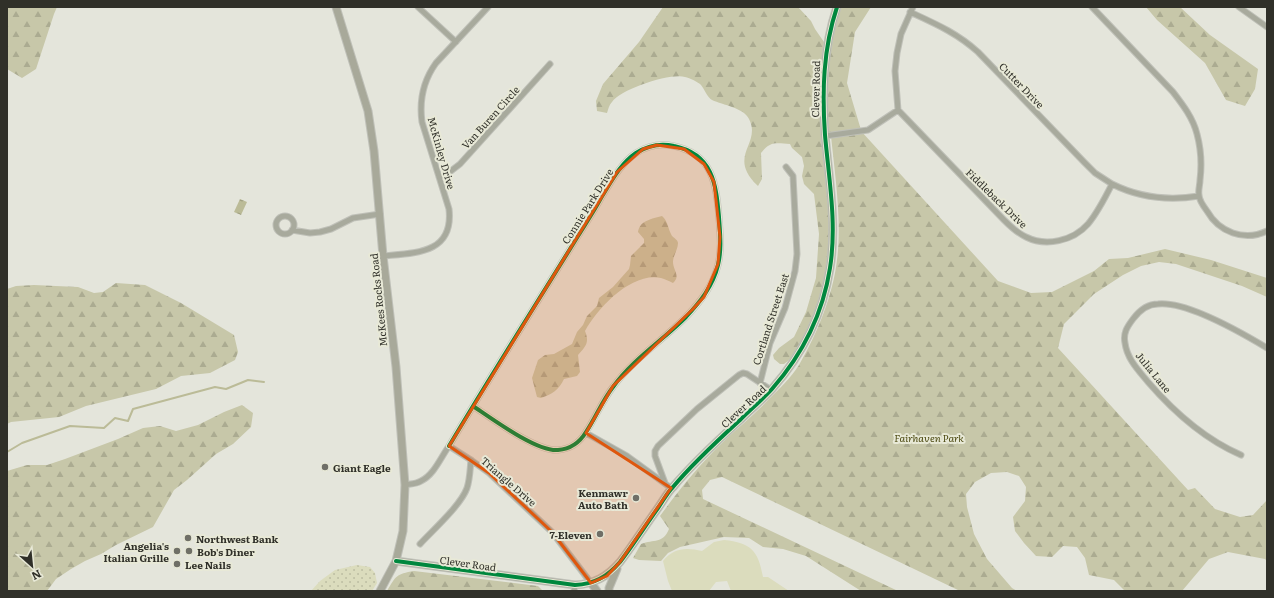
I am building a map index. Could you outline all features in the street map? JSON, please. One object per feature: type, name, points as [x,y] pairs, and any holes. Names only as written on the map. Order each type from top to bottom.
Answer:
[{"type":"street","name":"McKees Rocks Road","points":[[336,7],[368,111],[374,151],[383,256],[396,367],[405,485],[403,531],[396,561],[380,591]]},
{"type":"street","points":[[418,7],[456,42]]},
{"type":"street","name":"McKinley Drive","points":[[383,256],[423,251],[433,247],[445,234],[450,217],[449,209],[422,122],[421,101],[426,81],[431,70],[488,7]]},
{"type":"street","name":"Clever Road","points":[[396,561],[574,588],[599,580],[607,576],[620,562],[671,488],[771,390],[798,355],[810,333],[820,309],[830,268],[833,210],[825,136],[823,85],[829,35],[838,7]]},
{"type":"street","points":[[1092,7],[1173,92],[1192,120],[1200,146],[1201,161],[1199,196],[1210,216],[1221,228],[1228,232],[1245,235],[1267,231]]},
{"type":"street","points":[[1239,7],[1267,27]]},
{"type":"street","points":[[825,136],[868,130],[898,110],[895,71],[897,53],[901,34],[912,9]]},
{"type":"street","name":"Cutter Drive","points":[[912,9],[953,32],[967,42],[1084,162],[1096,173],[1112,184]]},
{"type":"street","name":"Van Buren Circle","points":[[439,176],[447,174],[460,164],[550,64]]},
{"type":"street","name":"Fiddleback Drive","points":[[898,110],[1004,220],[1025,237],[1040,242],[1055,242],[1078,234],[1095,215],[1112,184]]},
{"type":"street","name":"Connie Park Drive","points":[[449,446],[617,172],[625,162],[643,149],[657,145],[671,145],[684,149],[696,155],[710,173],[714,182],[721,248],[716,270],[704,297],[682,321],[636,361],[613,386],[599,407],[586,433]]},
{"type":"street","name":"Cortland Street East","points":[[760,383],[770,343],[785,308],[795,271],[797,248],[793,176],[786,167]]},
{"type":"street","points":[[1112,184],[1126,191],[1146,197],[1168,199],[1199,196]]},
{"type":"street","points":[[292,230],[310,233],[320,232],[353,218],[380,214]]},
{"type":"street","name":"Julia Lane","points":[[1241,455],[1230,451],[1202,433],[1169,404],[1136,367],[1125,345],[1124,334],[1128,325],[1136,314],[1146,307],[1157,304],[1168,304],[1179,306],[1213,319],[1239,331],[1267,348]]},
{"type":"street","points":[[665,483],[655,456],[655,451],[661,442],[697,409],[743,373],[747,374],[771,390]]},
{"type":"street","points":[[473,406],[529,442],[548,450],[561,450],[573,446],[586,433],[627,456],[671,488]]},
{"type":"street","points":[[405,485],[419,482],[431,474],[449,446]]},
{"type":"street","name":"Triangle Drive","points":[[449,446],[489,473],[552,532],[591,583]]},
{"type":"street","points":[[420,544],[464,496],[469,480],[471,460]]},
{"type":"street","points":[[609,591],[608,588],[620,562]]},
{"type":"street","points":[[591,583],[597,591]]},
{"type":"highlighted area","points":[[657,145],[684,149],[704,164],[714,182],[720,237],[718,264],[704,297],[613,386],[586,433],[671,488],[620,562],[607,576],[591,583],[552,532],[489,473],[449,446],[617,172],[643,149]]},
{"type":"shaded area","points":[[724,540],[741,543],[747,546],[756,554],[763,577],[768,577],[789,591],[731,591],[727,581],[716,582],[709,591],[672,591],[663,561],[671,553],[685,549],[702,551],[714,542]]},
{"type":"shaded area","points":[[357,565],[370,567],[375,573],[377,583],[372,591],[311,591],[320,581],[335,570]]},
{"type":"green space","points":[[7,7],[57,7],[36,69],[22,78],[7,69]]},
{"type":"green space","points":[[663,7],[798,7],[811,21],[824,42],[823,85],[831,211],[828,268],[819,308],[796,355],[784,364],[780,364],[774,359],[773,355],[779,348],[794,337],[806,312],[816,278],[819,234],[814,194],[804,184],[802,176],[804,166],[802,157],[792,148],[790,144],[777,143],[767,146],[761,153],[762,179],[758,186],[749,176],[745,166],[746,151],[752,128],[749,119],[738,109],[712,100],[700,84],[685,77],[669,77],[635,87],[617,97],[610,105],[607,113],[597,111],[596,101],[603,84],[639,42]]},
{"type":"green space","points":[[838,7],[871,7],[855,32],[847,83],[861,130],[826,136],[826,61]]},
{"type":"green space","points":[[1146,7],[1180,7],[1210,35],[1258,69],[1255,89],[1245,106],[1226,100],[1205,63],[1157,20]]},
{"type":"green space","name":"Fairhaven Park","points":[[861,131],[998,281],[1031,293],[1052,292],[1094,271],[1109,259],[1128,258],[1165,249],[1211,260],[1267,278],[1267,297],[1242,286],[1176,264],[1159,262],[1141,266],[1123,275],[1094,294],[1064,324],[1058,348],[1188,490],[1195,488],[1215,509],[1240,517],[1253,515],[1267,500],[1267,561],[1265,559],[1228,552],[1209,559],[1182,591],[1125,591],[1114,580],[1089,575],[1085,558],[1077,547],[1063,546],[1052,557],[1036,556],[1015,531],[1013,517],[1025,501],[1026,487],[1019,476],[1007,472],[991,473],[975,482],[966,494],[967,507],[974,534],[987,559],[1012,588],[1017,591],[960,591],[722,477],[710,480],[702,490],[703,499],[898,591],[861,591],[806,556],[783,549],[763,547],[749,538],[724,537],[680,547],[668,553],[661,561],[639,560],[633,558],[641,544],[661,539],[667,534],[669,529],[660,516],[674,497],[714,451],[784,384],[796,370],[806,353],[828,300],[837,260],[839,230],[831,136]]},
{"type":"green space","points":[[662,216],[667,223],[672,236],[678,242],[673,262],[677,275],[673,283],[666,279],[650,278],[627,286],[617,294],[598,312],[585,331],[587,342],[585,347],[578,355],[580,372],[577,376],[564,379],[557,389],[549,395],[541,398],[537,397],[532,378],[538,360],[545,355],[554,354],[572,344],[577,332],[583,325],[587,316],[597,306],[599,298],[613,287],[629,269],[631,256],[644,243],[644,239],[638,232],[641,225],[651,219]]},
{"type":"green space","points":[[116,283],[145,285],[181,303],[234,335],[238,352],[235,360],[210,373],[181,376],[156,389],[86,406],[59,417],[11,422],[7,424],[7,289],[16,286],[34,285],[78,287],[94,293],[103,292]]},
{"type":"green space","points":[[242,405],[253,413],[251,427],[233,444],[216,454],[174,490],[153,527],[71,569],[56,579],[47,591],[7,591],[7,471],[27,465],[47,465],[118,439],[143,428],[160,426],[176,431],[198,425]]},
{"type":"green space","points":[[414,571],[538,586],[542,590],[387,591],[397,576]]},
{"type":"water","points":[[240,199],[247,202],[241,215],[234,212]]},
{"type":"waterway","points":[[7,452],[22,443],[70,426],[104,428],[115,418],[128,421],[133,409],[215,387],[226,389],[248,380],[264,382]]},
{"type":"cycle path","points":[[396,561],[575,585],[600,579],[620,562],[667,494],[681,478],[705,452],[764,397],[783,376],[802,348],[810,333],[827,285],[830,268],[833,218],[825,135],[824,87],[826,55],[832,23],[837,7]]},
{"type":"cycle path","points":[[449,446],[465,419],[481,393],[590,217],[608,186],[625,162],[636,153],[645,149],[664,145],[687,150],[705,163],[714,182],[718,205],[720,253],[713,280],[701,299],[686,317],[621,377],[602,403],[584,436],[567,448],[558,450],[549,449],[538,446],[514,433],[502,426],[473,406]]},
{"type":"place","name":"Giant Eagle","points":[[325,467]]},
{"type":"place","name":"Kenmawr Auto Bath","points":[[636,498]]},
{"type":"place","name":"7-Eleven","points":[[600,534]]},
{"type":"place","name":"Northwest Bank","points":[[188,538]]},
{"type":"place","name":"Angelia's Italian Grille","points":[[177,551]]},
{"type":"place","name":"Bob's Diner","points":[[189,551]]},
{"type":"place","name":"Lee Nails","points":[[177,564]]}]
